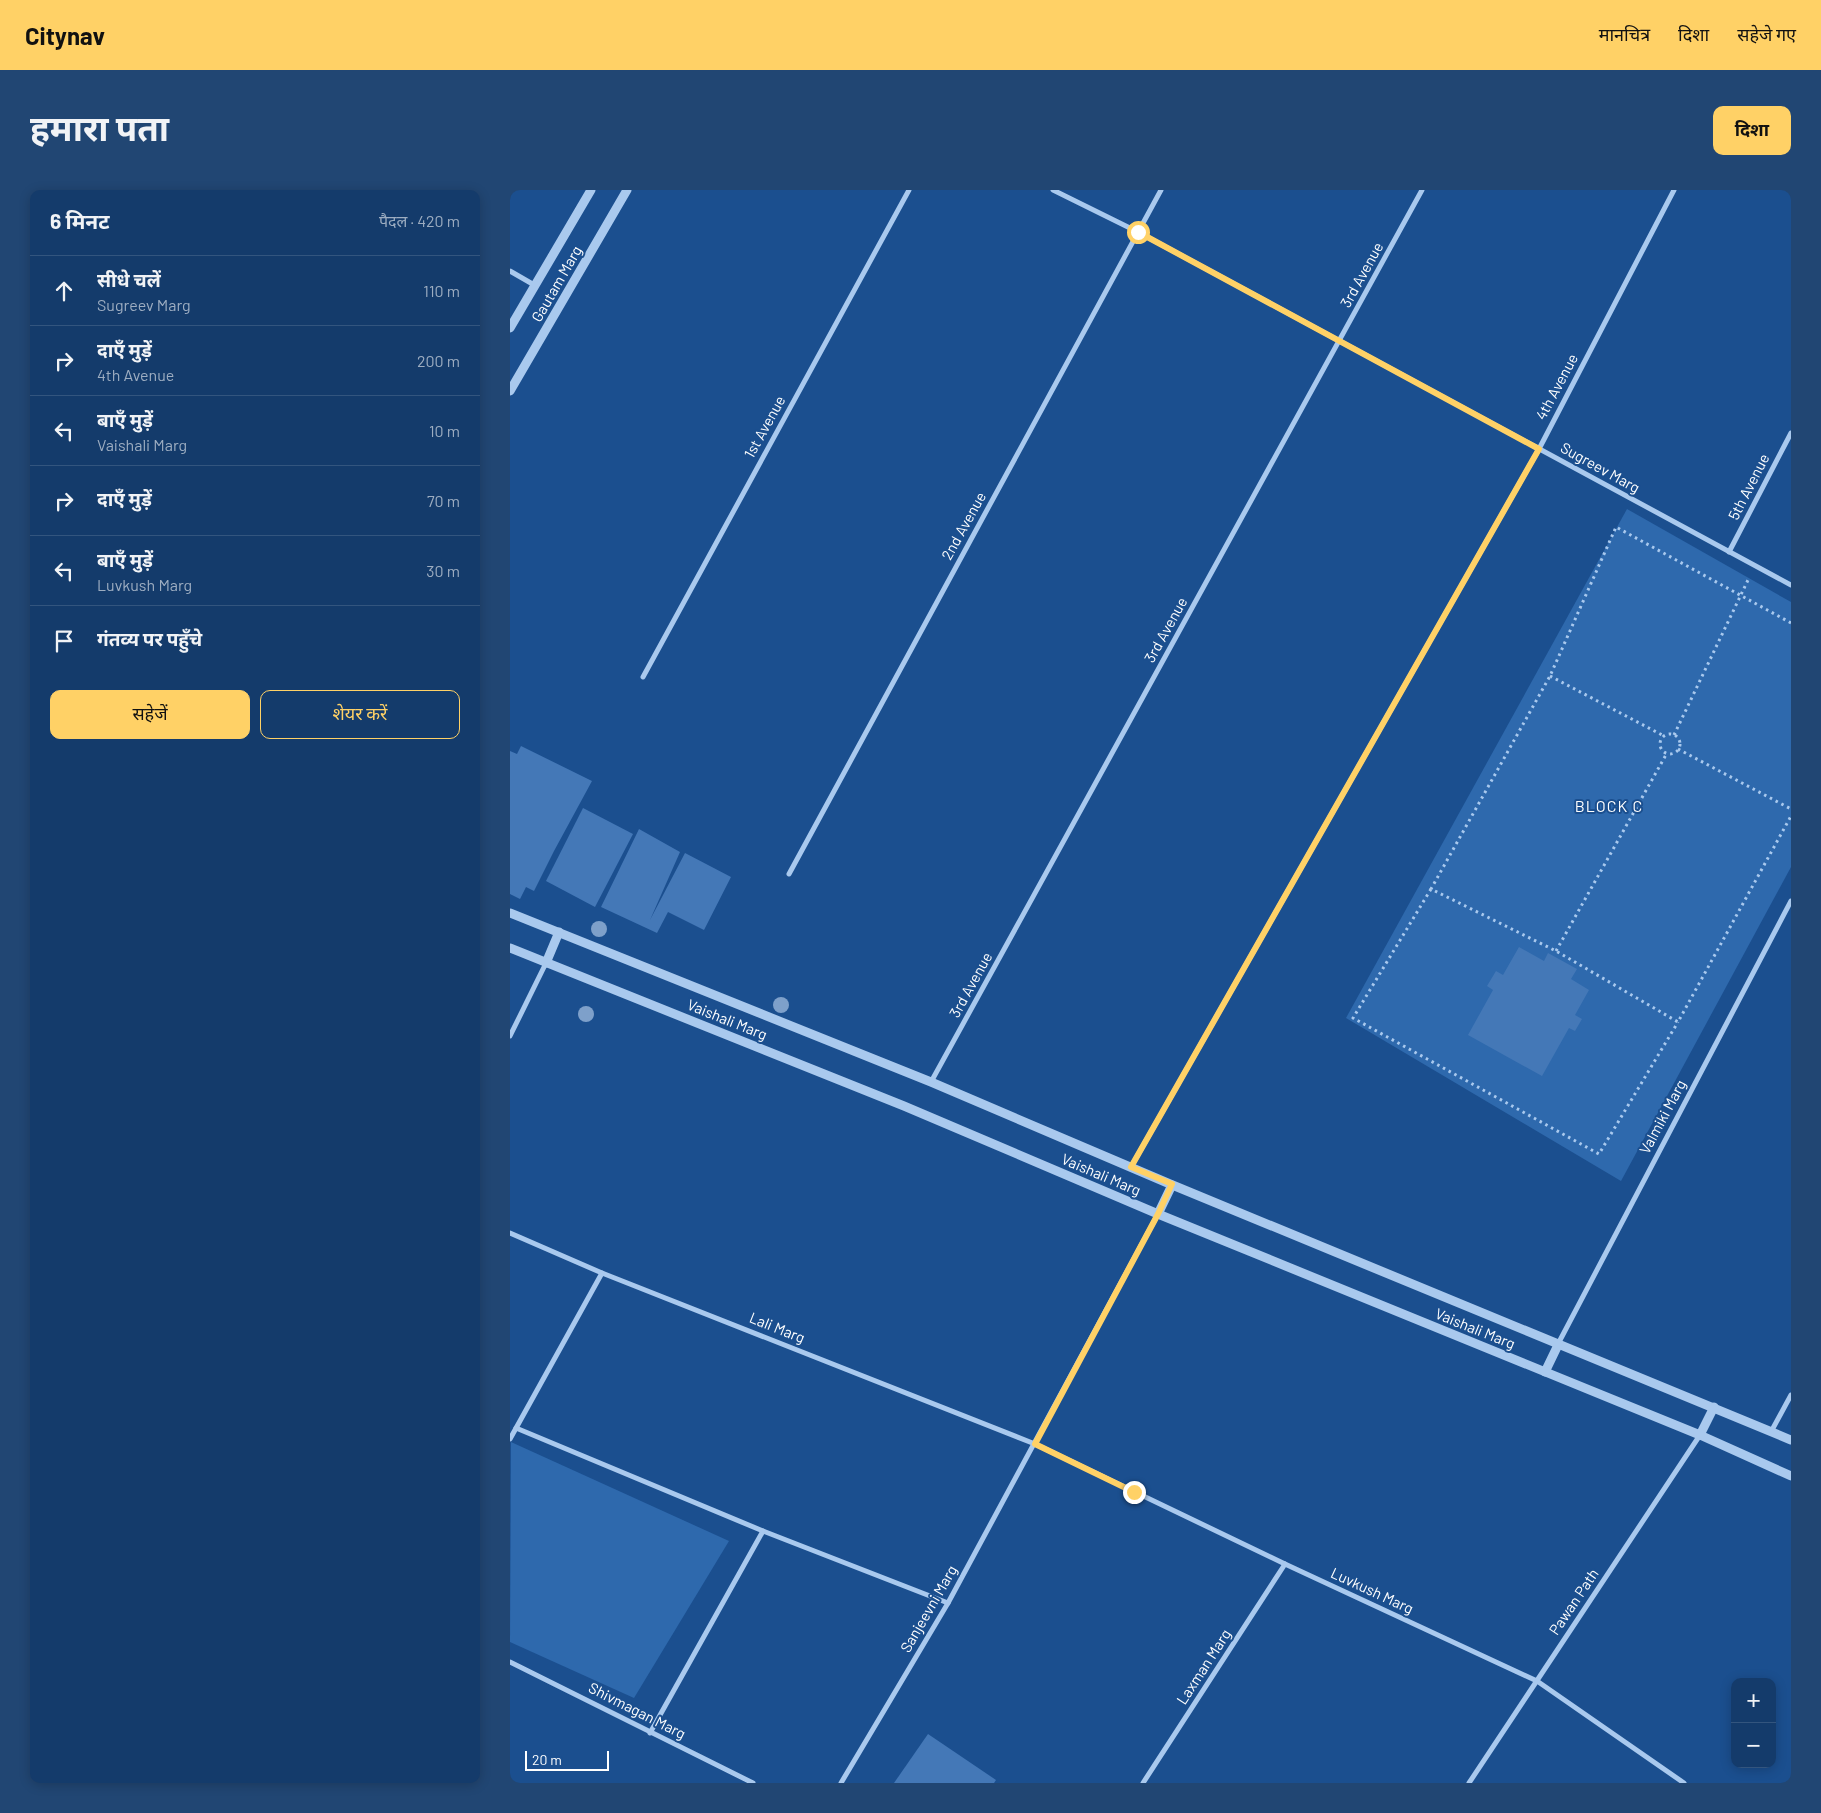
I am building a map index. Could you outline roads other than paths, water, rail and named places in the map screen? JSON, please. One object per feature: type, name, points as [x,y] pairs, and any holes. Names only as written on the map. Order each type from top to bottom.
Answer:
[{"type":"street","name":"Gautam Marg","points":[[510,328],[591,190]]},
{"type":"street","name":"Gautam Marg","points":[[510,391],[627,190]]},
{"type":"street","name":"1st Avenue","points":[[643,677],[909,190]]},
{"type":"street","name":"Sugreev Marg","points":[[1053,190],[1138,232],[1791,586]]},
{"type":"street","name":"2nd Avenue","points":[[788,874],[1161,190]]},
{"type":"street","name":"3rd Avenue","points":[[931,1082],[1422,190]]},
{"type":"street","name":"4th Avenue","points":[[1131,1167],[1539,449],[1674,190]]},
{"type":"street","points":[[510,272],[536,286]]},
{"type":"street","name":"5th Avenue","points":[[1729,552],[1791,433]]},
{"type":"street","name":"Valmiki Marg","points":[[1558,1345],[1791,901]]},
{"type":"street","name":"Vaishali Marg","points":[[510,912],[931,1082],[1558,1345],[1772,1430],[1791,1440]]},
{"type":"street","points":[[510,1036],[559,932]]},
{"type":"street","name":"Vaishali Marg","points":[[510,948],[904,1106],[1158,1214],[1700,1435],[1791,1476]]},
{"type":"street","points":[[1158,1214],[1172,1184]]},
{"type":"street","name":"Sanjeevni Marg","points":[[841,1783],[948,1603],[1158,1214]]},
{"type":"street","name":"Lali Marg","points":[[510,1233],[602,1273],[1035,1444]]},
{"type":"street","points":[[510,1439],[602,1273]]},
{"type":"street","points":[[1545,1372],[1558,1345]]},
{"type":"street","points":[[1772,1430],[1791,1395]]},
{"type":"street","points":[[1700,1435],[1714,1407]]},
{"type":"street","points":[[516,1428],[763,1531],[948,1603]]},
{"type":"street","name":"Pawan Path","points":[[1469,1783],[1700,1435]]},
{"type":"street","name":"Luvkush Marg","points":[[1035,1444],[1285,1564],[1537,1681],[1684,1783]]},
{"type":"street","points":[[650,1732],[763,1531]]},
{"type":"street","name":"Laxman Marg","points":[[1143,1783],[1285,1564]]},
{"type":"street","name":"Shivmagan Marg","points":[[510,1662],[753,1783]]},
{"type":"district","name":"BLOCK C","points":[[1609,806]]}]
